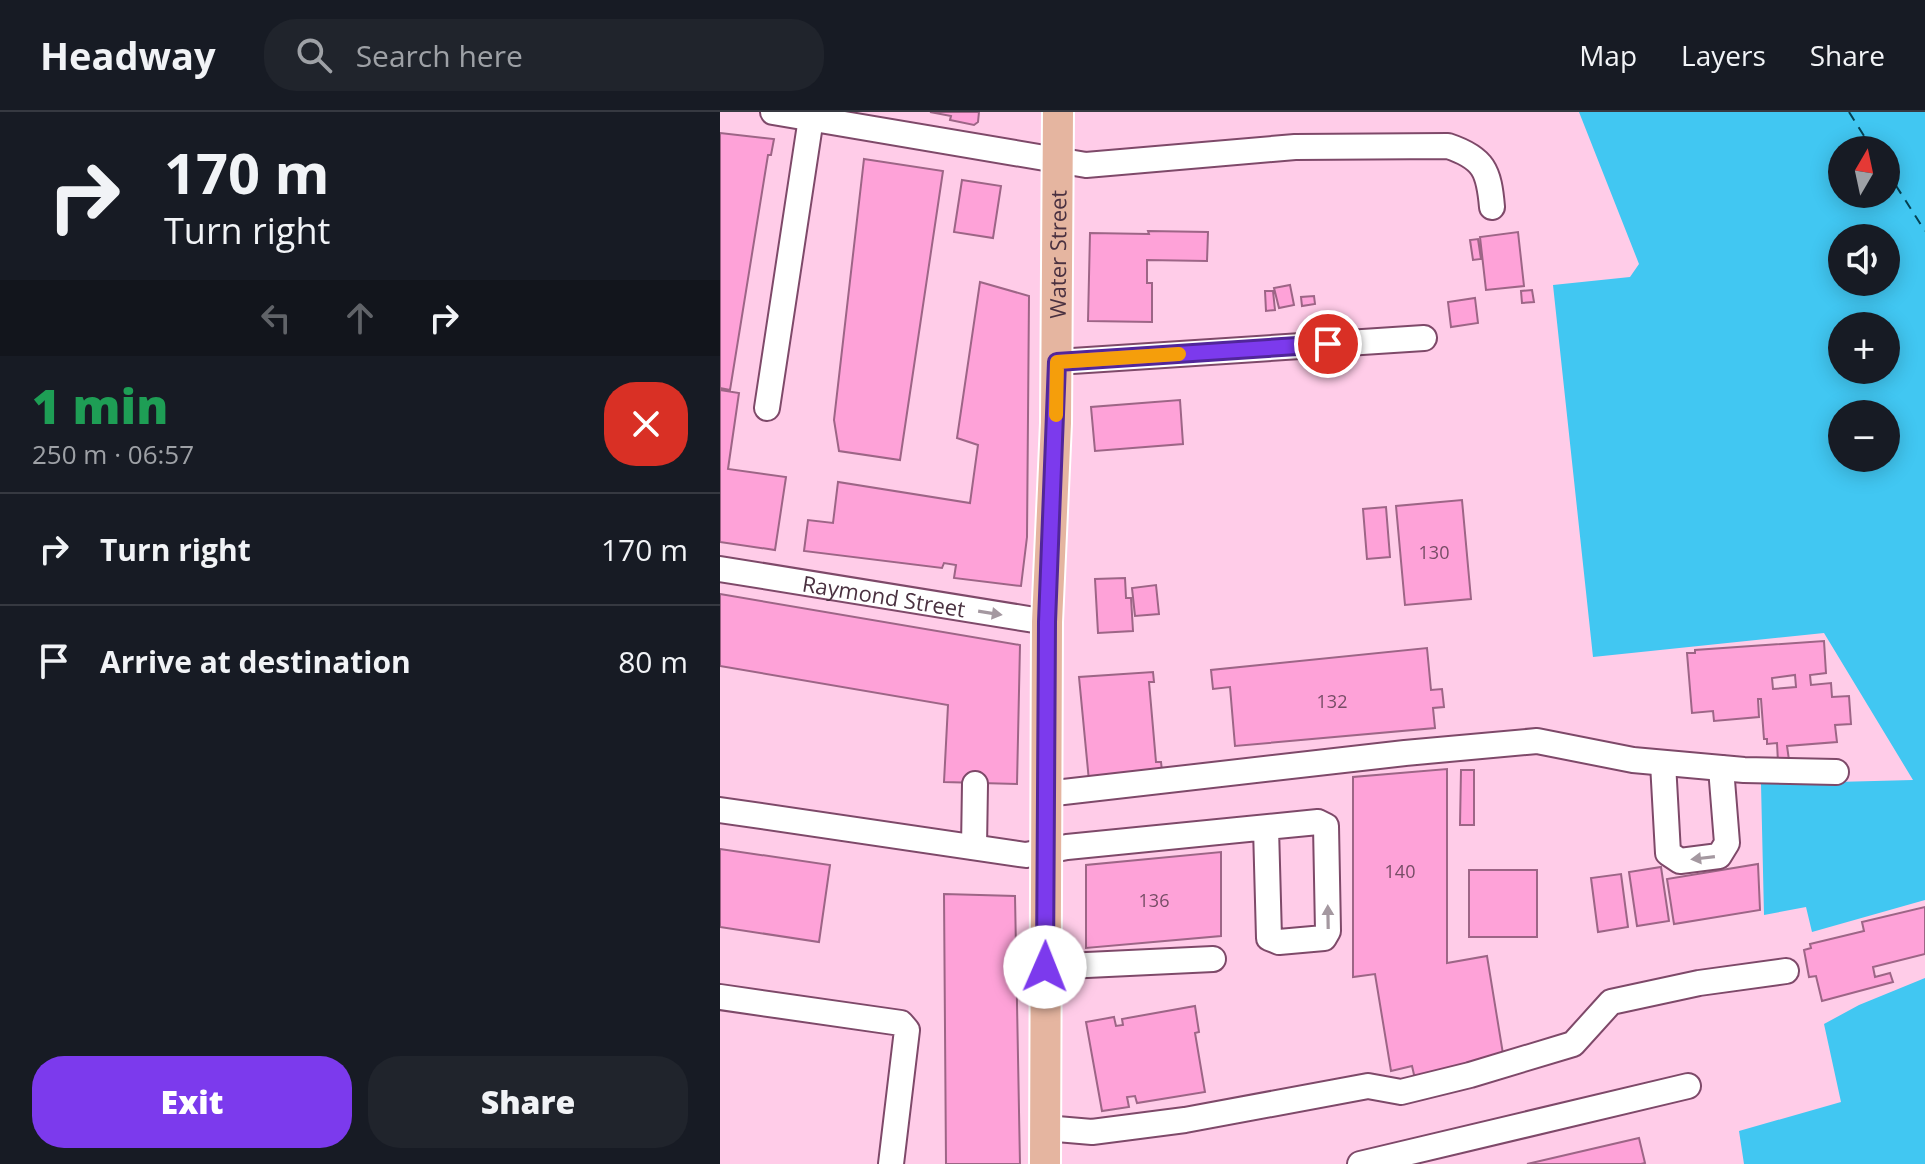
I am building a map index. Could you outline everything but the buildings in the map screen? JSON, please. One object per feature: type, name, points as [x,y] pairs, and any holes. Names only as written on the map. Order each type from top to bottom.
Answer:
[{"type":"main road","name":"Water Street","points":[[1045,1164],[1047,622],[1057,362],[1058,112]]},
{"type":"street","points":[[773,112],[1086,165],[1295,147],[1448,146],[1466,152],[1482,166],[1490,180],[1492,207]]},
{"type":"street","points":[[767,408],[811,118]]},
{"type":"street","points":[[1057,362],[1424,338]]},
{"type":"street","name":"Raymond Street","points":[[720,569],[1047,622]]},
{"type":"street","points":[[1046,794],[1537,741],[1633,760],[1721,768],[1836,772]]},
{"type":"street","points":[[1663,763],[1668,853],[1680,861],[1719,856],[1727,843],[1721,768]]},
{"type":"street","points":[[974,847],[975,784]]},
{"type":"street","points":[[720,810],[1026,855],[1318,822],[1326,826],[1328,931],[1324,938],[1279,942],[1269,938],[1266,828]]},
{"type":"street","points":[[1045,967],[1213,959]]},
{"type":"street","points":[[1045,1128],[1085,1132],[1185,1120],[1368,1086],[1401,1092],[1573,1044],[1611,1002],[1699,983],[1786,971]]},
{"type":"street","points":[[720,997],[901,1023],[907,1030],[891,1164]]},
{"type":"street","points":[[1360,1164],[1688,1086]]},
{"type":"water","points":[[1579,112],[1925,112],[1925,900],[1812,932],[1806,907],[1764,915],[1761,784],[1913,780],[1824,633],[1593,657],[1553,285],[1630,277],[1639,264]]},
{"type":"water","points":[[1925,978],[1925,1164],[1744,1164],[1739,1131],[1841,1102],[1824,1024],[1859,1005]]},
{"type":"ferry route","points":[[1849,112],[1864,136]]},
{"type":"ferry route","points":[[1900,192],[1925,231]]},
{"type":"slow traffic","points":[[1056,415],[1057,362],[1179,354]]},
{"type":"route","points":[[1045,967],[1047,622],[1057,362],[1328,344]]}]
